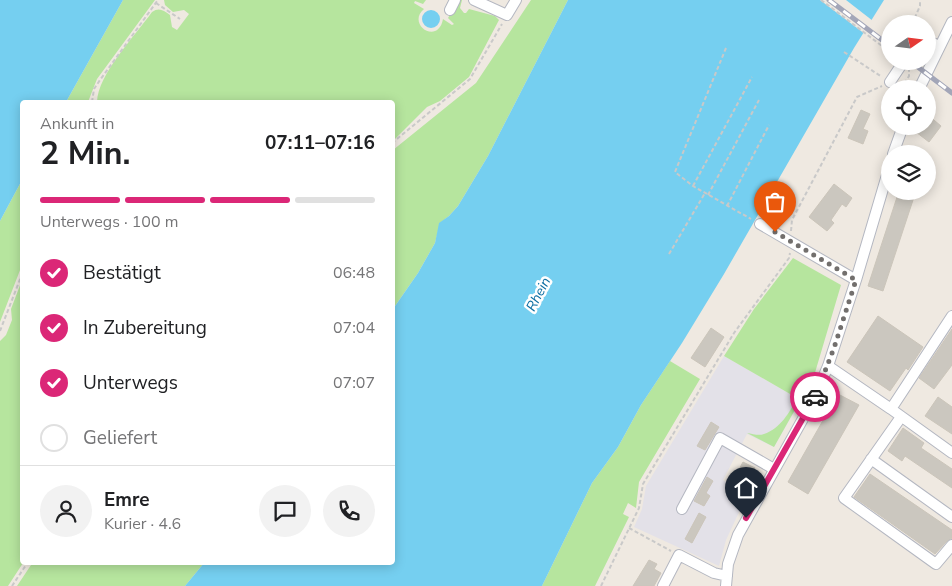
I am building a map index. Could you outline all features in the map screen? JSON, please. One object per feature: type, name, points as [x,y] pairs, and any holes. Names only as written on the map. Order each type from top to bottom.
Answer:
[{"type":"street","points":[[450,10],[455,0]]},
{"type":"street","points":[[474,0],[507,15],[516,0]]},
{"type":"street","points":[[923,80],[952,22]]},
{"type":"street","points":[[662,586],[680,555],[726,581],[731,553],[738,535],[814,398],[828,366],[881,195]]},
{"type":"street","points":[[760,224],[856,280]]},
{"type":"street","points":[[891,409],[952,316]]},
{"type":"street","points":[[828,366],[952,453]]},
{"type":"street","points":[[901,416],[844,498],[936,564],[952,545]]},
{"type":"street","points":[[682,509],[720,438],[774,469]]},
{"type":"street","points":[[871,458],[952,517]]},
{"type":"path","points":[[821,0],[881,45]]},
{"type":"path","points":[[916,15],[920,6],[920,0]]},
{"type":"path","points":[[92,100],[94,89],[157,1],[180,19]]},
{"type":"path","points":[[395,141],[470,79],[507,15]]},
{"type":"path","points":[[726,48],[675,172],[704,193],[760,224]]},
{"type":"path","points":[[844,52],[887,80]]},
{"type":"path","points":[[693,186],[752,77]]},
{"type":"path","points":[[601,586],[639,508],[643,484],[734,333],[788,258],[792,220],[857,97],[881,86]]},
{"type":"path","points":[[708,195],[759,100]]},
{"type":"path","points":[[727,206],[769,125]]},
{"type":"path","points":[[669,254],[704,193]]},
{"type":"path","points":[[0,331],[20,279]]},
{"type":"path","points":[[629,528],[680,555]]},
{"type":"path","points":[[12,586],[26,565]]},
{"type":"shaded area","points":[[724,356],[801,400],[774,447],[747,434],[723,480],[747,495],[726,540],[719,566],[634,527],[642,509],[646,486]]},
{"type":"green space","points":[[123,0],[155,0],[97,79],[89,100],[67,100]]},
{"type":"green space","points":[[164,0],[426,0],[423,4],[415,1],[414,3],[424,9],[419,15],[419,21],[425,30],[430,32],[440,27],[443,19],[452,25],[454,24],[448,18],[459,0],[462,0],[460,8],[464,13],[469,9],[495,16],[499,20],[469,77],[440,101],[427,107],[395,139],[395,100],[97,100],[99,91],[110,68],[152,12],[161,10],[170,15],[172,27],[177,30],[189,14],[184,10],[173,12],[165,5]]},
{"type":"green space","points":[[531,0],[568,0],[488,156],[458,206],[440,223],[435,243],[418,273],[395,306],[395,148],[476,83]]},
{"type":"green space","points":[[20,184],[20,270],[0,322],[0,221]]},
{"type":"green space","points":[[793,258],[841,285],[814,376],[774,447],[747,433],[762,435],[770,432],[788,414],[797,398],[724,356],[754,309]]},
{"type":"green space","points":[[20,285],[20,565],[22,565],[8,586],[0,586],[0,341],[6,335],[12,320],[11,309]]},
{"type":"green space","points":[[670,361],[700,379],[639,482],[636,508],[628,503],[623,514],[629,517],[595,586],[542,586],[592,483],[618,447],[641,405]]},
{"type":"green space","points":[[31,565],[202,565],[185,586],[17,586]]},
{"type":"water","points":[[0,0],[123,0],[67,100],[20,100],[20,184],[0,221]]},
{"type":"water","name":"Rhein","points":[[568,0],[884,0],[854,48],[724,274],[641,405],[618,447],[592,483],[542,586],[185,586],[202,565],[395,565],[395,306],[418,273],[435,243],[439,223],[458,206],[488,156]]},
{"type":"water","points":[[427,10],[435,10],[440,15],[438,26],[427,28],[422,23],[422,15]]},
{"type":"pier","points":[[820,0],[846,0],[873,21],[865,34]]},
{"type":"building","points":[[861,110],[870,114],[863,129],[868,131],[863,144],[848,138]]},
{"type":"building","points":[[936,122],[941,126],[936,133]]},
{"type":"building","points":[[920,135],[934,135],[929,142]]},
{"type":"building","points":[[834,184],[852,198],[846,207],[842,204],[831,220],[834,223],[827,231],[809,217]]},
{"type":"building","points":[[896,200],[913,200],[883,291],[868,286]]},
{"type":"building","points":[[878,316],[923,347],[908,370],[906,368],[890,391],[847,362]]},
{"type":"building","points":[[711,328],[724,337],[705,367],[691,358]]},
{"type":"building","points":[[952,329],[952,365],[934,389],[919,378]]},
{"type":"building","points":[[838,394],[859,405],[808,494],[788,482]]},
{"type":"building","points":[[938,397],[952,407],[952,434],[925,416]]},
{"type":"building","points":[[711,422],[719,427],[705,450],[697,446]]},
{"type":"building","points":[[903,428],[924,443],[921,448],[952,469],[952,488],[905,456],[902,461],[888,451]]},
{"type":"building","points":[[743,462],[755,468],[747,484],[735,477]]},
{"type":"building","points":[[870,474],[952,530],[952,538],[935,554],[854,497]]},
{"type":"building","points":[[707,477],[713,481],[706,493],[710,496],[704,506],[694,501]]},
{"type":"building","points":[[699,513],[706,517],[692,543],[685,539]]},
{"type":"building","points":[[649,560],[657,564],[654,569],[661,573],[654,586],[633,586]]},
{"type":"railway","points":[[829,0],[881,39]]},
{"type":"railway","points":[[922,70],[952,93]]},
{"type":"way so far","points":[[775,232],[856,280],[834,348],[815,397]]},
{"type":"route","points":[[746,518],[815,397]]}]
